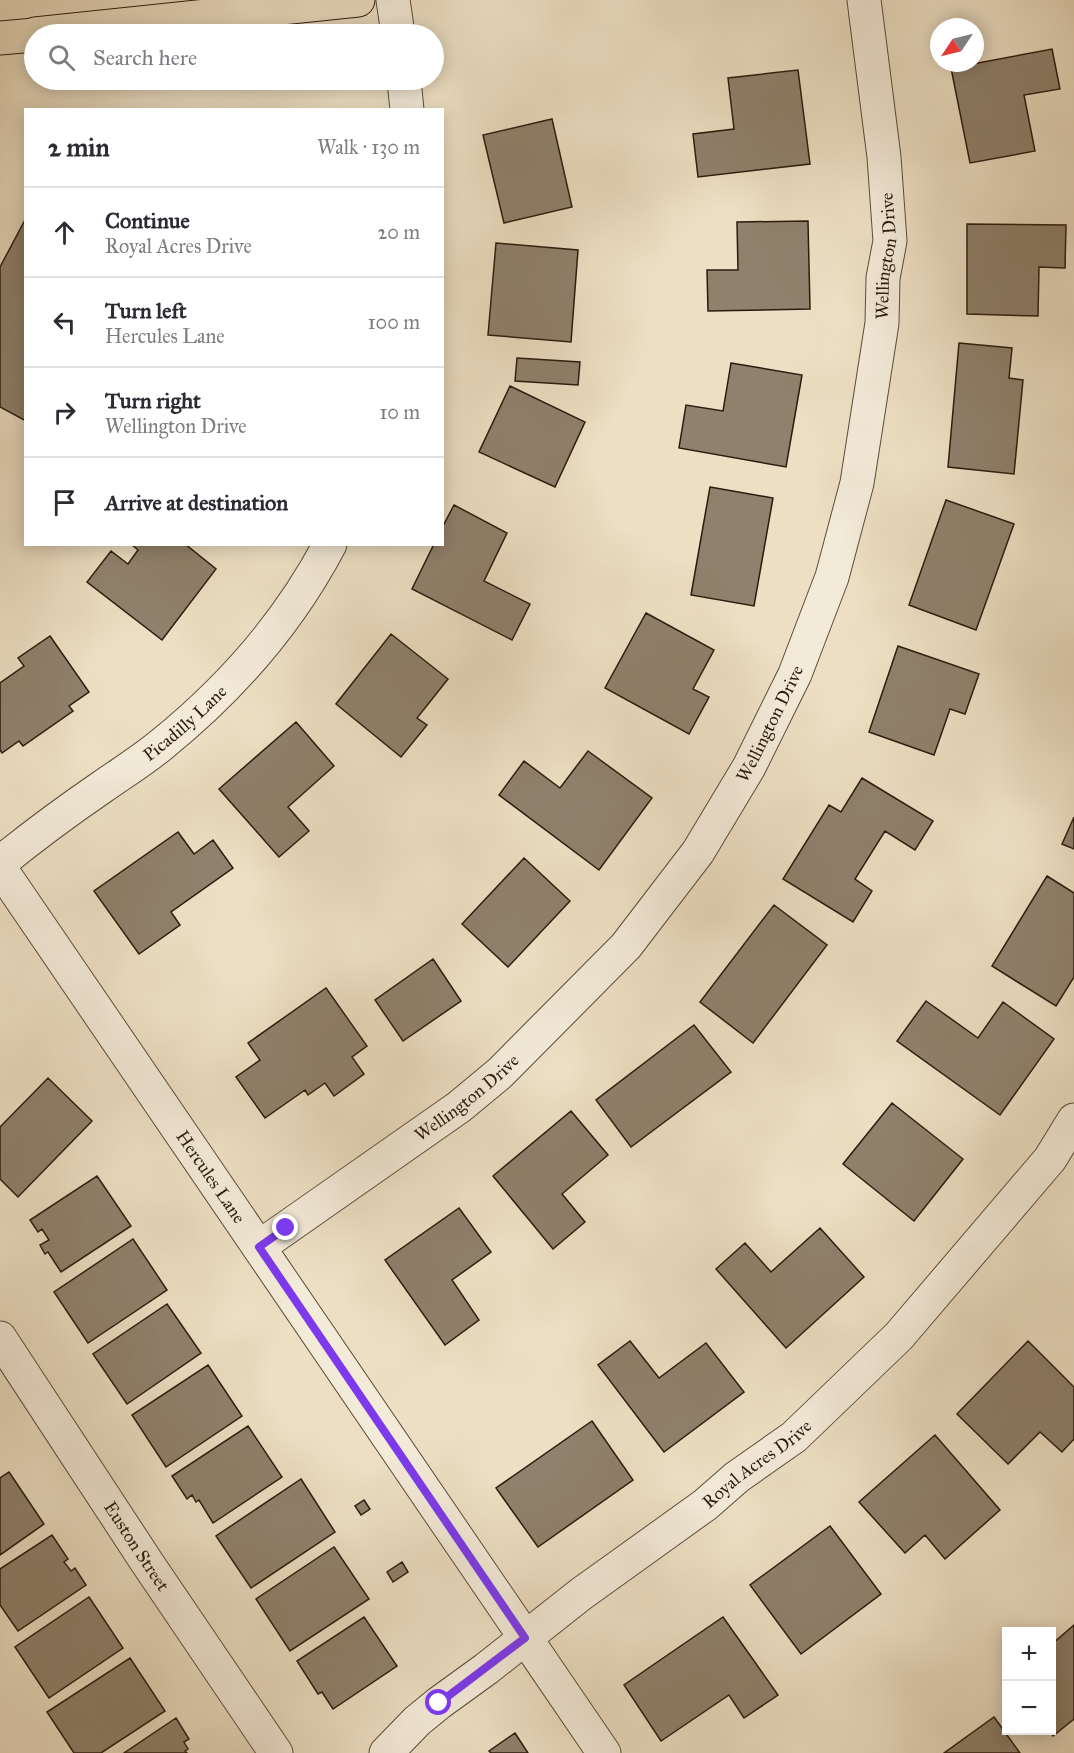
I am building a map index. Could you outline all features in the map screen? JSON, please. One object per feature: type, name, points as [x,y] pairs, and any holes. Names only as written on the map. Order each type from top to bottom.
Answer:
[{"type":"main road","points":[[130,24],[358,0]]},
{"type":"main road","points":[[0,38],[24,35]]},
{"type":"street","points":[[393,0],[397,24]]},
{"type":"street","name":"Wellington Drive","points":[[259,1247],[467,1101],[500,1073],[626,946],[698,852],[749,767],[795,674],[832,577],[857,483],[882,323],[883,278],[890,241],[884,157],[864,0]]},
{"type":"street","points":[[405,90],[407,108]]},
{"type":"street","name":"Picadilly Lane","points":[[0,863],[40,830],[160,746],[192,718],[246,664],[282,622],[329,546]]},
{"type":"street","name":"Hercules Lane","points":[[0,868],[604,1753]]},
{"type":"street","name":"Royal Acres Drive","points":[[386,1753],[417,1721],[581,1594],[705,1505],[737,1477],[794,1437],[899,1336],[1050,1160],[1074,1119]]},
{"type":"street","name":"Euston Street","points":[[0,1338],[146,1562],[276,1753]]},
{"type":"building","points":[[1052,49],[1060,89],[1024,95],[1035,151],[970,163],[952,72],[984,72],[984,62]]},
{"type":"building","points":[[798,70],[810,164],[698,177],[693,134],[734,129],[728,78]]},
{"type":"building","points":[[552,119],[572,207],[504,223],[483,135]]},
{"type":"building","points":[[808,221],[810,309],[708,311],[707,270],[738,270],[737,222]]},
{"type":"building","points":[[24,222],[24,420],[0,407],[0,267]]},
{"type":"building","points":[[967,224],[1066,225],[1065,268],[1039,267],[1038,316],[967,314]]},
{"type":"building","points":[[496,243],[578,250],[571,342],[488,335]]},
{"type":"building","points":[[959,343],[1012,348],[1009,378],[1023,380],[1014,474],[948,467]]},
{"type":"building","points":[[517,358],[580,362],[578,385],[515,381]]},
{"type":"building","points":[[731,363],[802,375],[786,467],[679,448],[686,405],[723,411]]},
{"type":"building","points":[[510,386],[585,422],[555,487],[479,452]]},
{"type":"building","points":[[710,487],[773,498],[754,606],[691,595]]},
{"type":"building","points":[[946,500],[1014,524],[976,630],[909,605]]},
{"type":"building","points":[[454,505],[507,533],[484,581],[530,604],[512,640],[412,589],[433,546],[444,546],[444,524]]},
{"type":"building","points":[[133,546],[187,546],[216,569],[162,640],[87,582],[111,551],[128,564],[138,550]]},
{"type":"building","points":[[646,613],[714,650],[693,689],[709,697],[689,734],[605,688]]},
{"type":"building","points":[[391,634],[448,679],[417,718],[427,725],[401,757],[336,704]]},
{"type":"building","points":[[50,636],[89,692],[69,706],[73,711],[23,746],[19,741],[2,753],[0,750],[0,683],[24,666],[18,658]]},
{"type":"building","points":[[898,646],[979,674],[965,714],[950,709],[934,755],[869,732]]},
{"type":"building","points":[[296,722],[334,766],[288,807],[309,831],[279,857],[219,789]]},
{"type":"building","points":[[588,751],[652,798],[599,870],[499,795],[524,761],[560,788]]},
{"type":"building","points":[[862,778],[933,821],[915,850],[885,831],[855,879],[872,891],[853,922],[783,879],[829,805],[841,812]]},
{"type":"building","points":[[1074,817],[1074,849],[1062,844]]},
{"type":"building","points":[[178,832],[194,854],[213,840],[233,868],[171,912],[180,925],[139,954],[94,891]]},
{"type":"building","points":[[524,858],[570,901],[508,967],[462,924]]},
{"type":"building","points":[[1047,876],[1074,893],[1074,977],[1056,1006],[992,966]]},
{"type":"building","points":[[774,905],[827,945],[753,1043],[700,1002]]},
{"type":"building","points":[[433,959],[461,1001],[403,1041],[375,1000]]},
{"type":"building","points":[[326,988],[367,1046],[352,1057],[364,1074],[334,1096],[325,1083],[308,1095],[305,1090],[265,1118],[236,1077],[260,1060],[248,1043]]},
{"type":"building","points":[[926,1001],[978,1038],[1003,1002],[1054,1039],[1000,1115],[897,1041]]},
{"type":"building","points":[[694,1025],[731,1072],[631,1147],[596,1100]]},
{"type":"building","points":[[48,1078],[92,1121],[18,1197],[0,1179],[0,1127]]},
{"type":"building","points":[[892,1103],[963,1159],[914,1221],[843,1164]]},
{"type":"building","points":[[571,1111],[608,1155],[562,1194],[585,1222],[553,1249],[493,1176]]},
{"type":"building","points":[[97,1176],[131,1226],[61,1272],[48,1252],[45,1254],[40,1245],[49,1240],[42,1229],[38,1232],[30,1220]]},
{"type":"building","points":[[459,1208],[491,1252],[452,1280],[479,1320],[445,1345],[385,1260]]},
{"type":"building","points":[[820,1228],[864,1277],[786,1348],[716,1269],[745,1243],[771,1272]]},
{"type":"building","points":[[133,1239],[167,1290],[88,1343],[54,1292]]},
{"type":"building","points":[[167,1304],[201,1353],[127,1404],[93,1354]]},
{"type":"building","points":[[630,1341],[659,1378],[706,1343],[744,1392],[664,1452],[598,1365]]},
{"type":"building","points":[[1028,1341],[1074,1387],[1074,1439],[1062,1452],[1040,1432],[1008,1464],[957,1414]]},
{"type":"building","points":[[208,1365],[242,1416],[166,1467],[132,1415]]},
{"type":"building","points":[[592,1421],[633,1480],[538,1547],[496,1488]]},
{"type":"building","points":[[248,1426],[282,1477],[213,1523],[199,1500],[196,1502],[192,1495],[187,1499],[172,1476]]},
{"type":"building","points":[[935,1435],[1000,1510],[945,1559],[925,1535],[905,1553],[859,1502]]},
{"type":"building","points":[[9,1472],[44,1524],[0,1555],[0,1478]]},
{"type":"building","points":[[301,1479],[335,1532],[251,1588],[216,1536]]},
{"type":"building","points":[[364,1500],[370,1509],[361,1515],[355,1506]]},
{"type":"building","points":[[830,1526],[881,1594],[801,1654],[750,1585]]},
{"type":"building","points":[[52,1535],[68,1559],[64,1562],[71,1571],[75,1568],[86,1585],[18,1631],[0,1605],[0,1569]]},
{"type":"building","points":[[334,1547],[369,1599],[290,1651],[256,1599]]},
{"type":"building","points":[[402,1562],[408,1572],[393,1582],[387,1572]]},
{"type":"building","points":[[89,1597],[123,1648],[49,1698],[15,1647]]},
{"type":"building","points":[[364,1617],[397,1666],[333,1709],[322,1692],[318,1694],[297,1661]]},
{"type":"building","points":[[723,1617],[778,1695],[744,1718],[729,1695],[661,1741],[624,1685]]},
{"type":"building","points":[[1074,1625],[1074,1719],[1056,1734],[1056,1681],[1056,1641]]},
{"type":"building","points":[[130,1658],[165,1711],[101,1753],[74,1753],[47,1712]]},
{"type":"building","points":[[994,1717],[1002,1728],[1002,1735],[1007,1735],[1020,1753],[944,1753]]},
{"type":"building","points":[[176,1718],[189,1739],[184,1742],[188,1749],[185,1751],[187,1753],[124,1753]]},
{"type":"building","points":[[515,1733],[528,1753],[491,1753],[489,1751]]},
{"type":"route","points":[[286,1228],[259,1247],[525,1638],[439,1703]]}]
